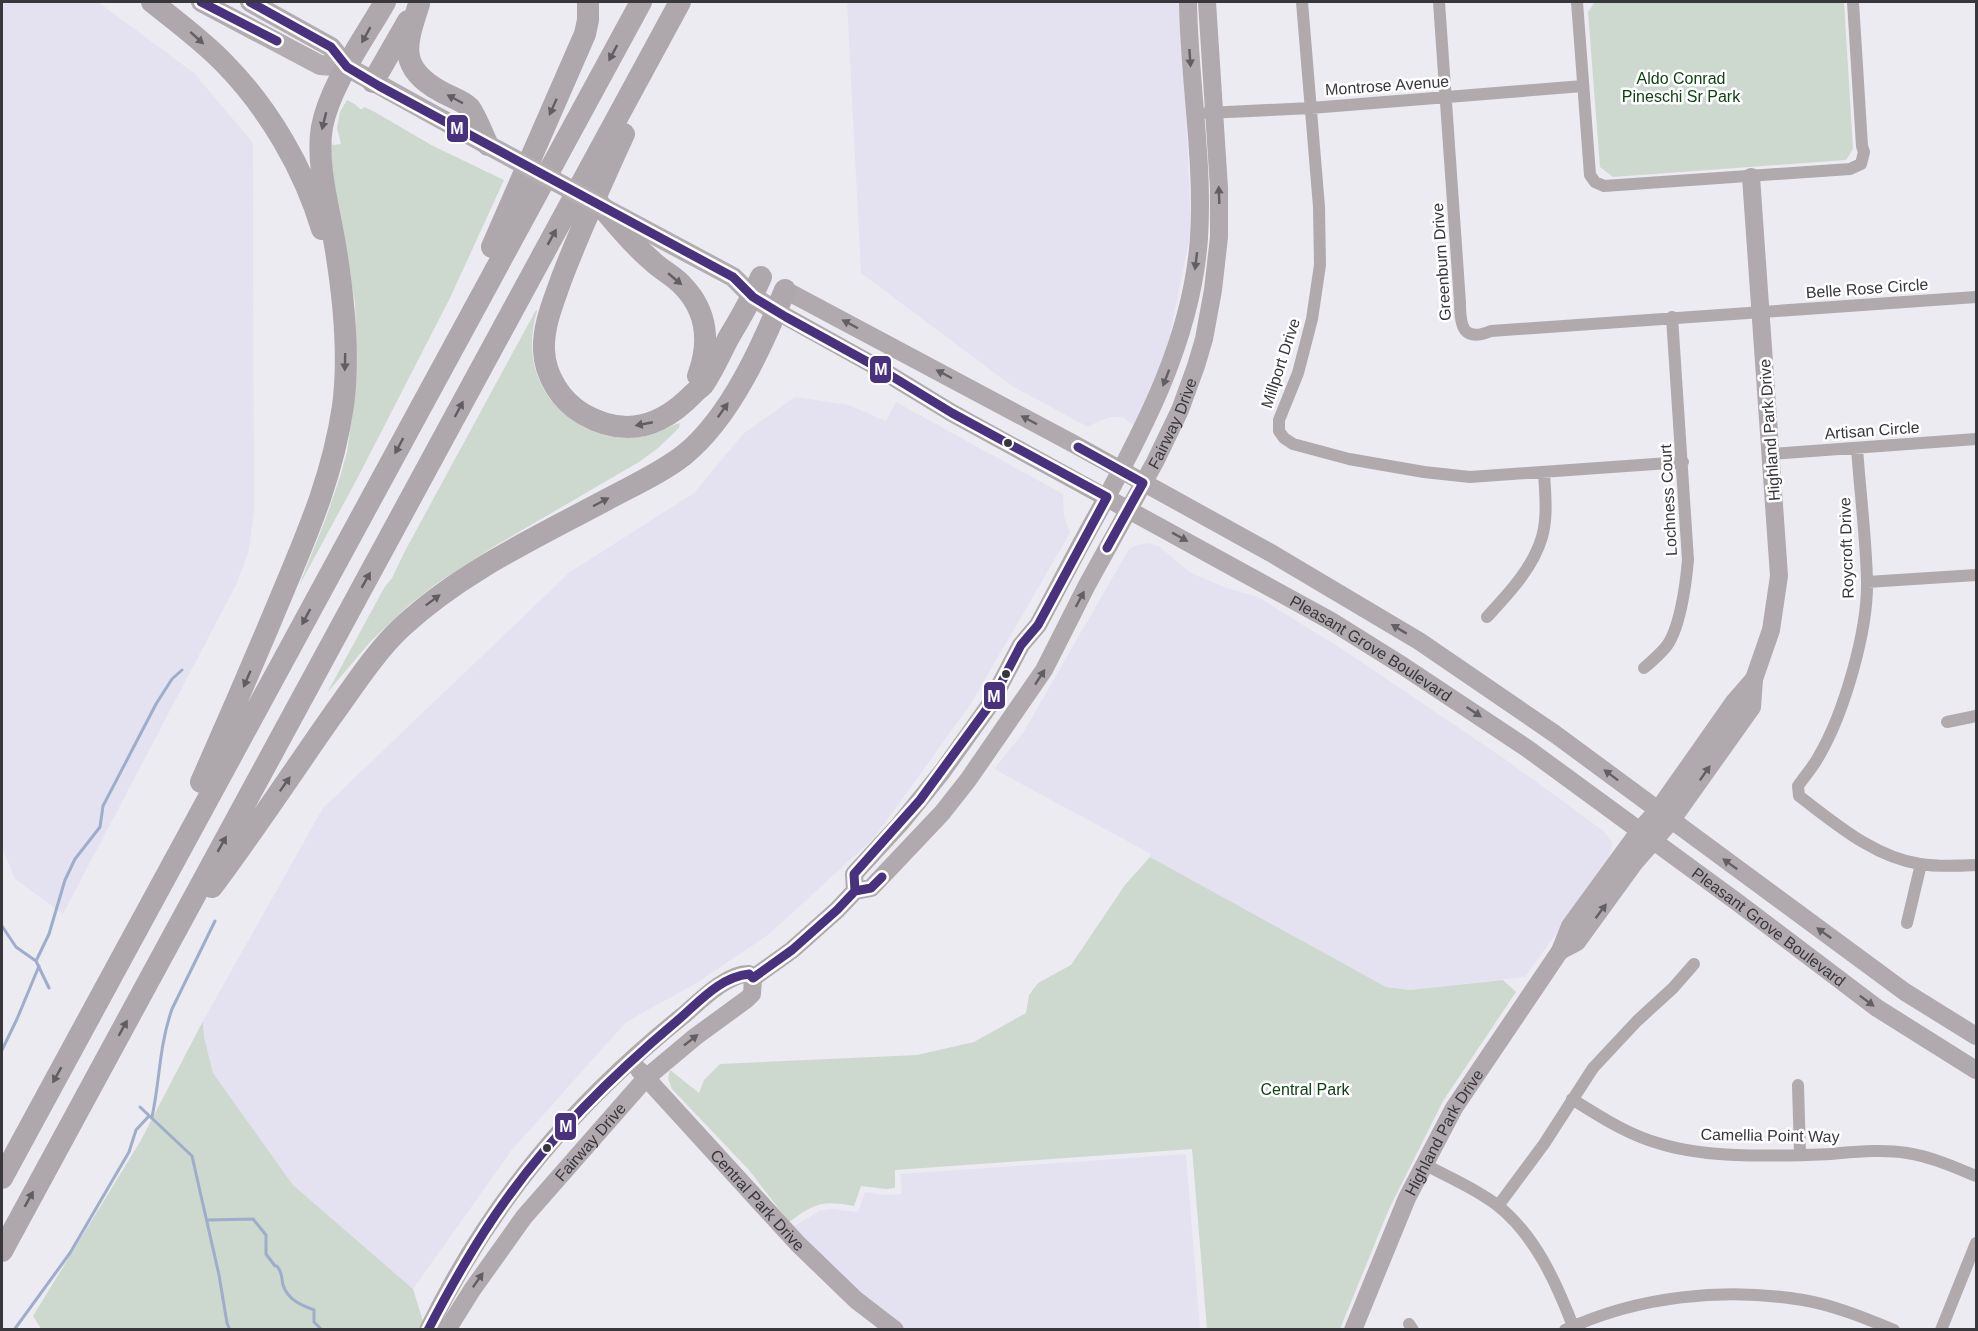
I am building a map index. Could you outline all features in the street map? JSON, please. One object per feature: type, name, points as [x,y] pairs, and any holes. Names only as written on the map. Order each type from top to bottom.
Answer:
[{"type":"highway","points":[[152,2],[192,33],[226,64],[272,123],[290,154],[318,216],[342,303]]},
{"type":"highway","points":[[135,932],[248,678],[323,494],[334,455],[343,403],[345,354],[340,274],[321,149],[322,129],[325,115],[346,67],[385,2]]},
{"type":"highway","points":[[415,416],[581,44],[588,20],[588,2]]},
{"type":"highway","points":[[2,1178],[641,2]]},
{"type":"highway","points":[[2,1251],[680,2]]},
{"type":"highway","points":[[373,82],[420,3]]},
{"type":"highway","points":[[420,3],[407,44],[414,72],[438,90],[469,106],[488,145]]},
{"type":"highway","points":[[639,80],[630,119],[575,243],[549,313],[544,339],[544,352],[549,374],[561,394],[580,412],[602,423],[626,427],[650,423],[673,413],[703,385],[757,287]]},
{"type":"highway","points":[[601,206],[632,233],[652,262],[683,286],[702,316],[706,340],[705,355],[693,395]]},
{"type":"highway","points":[[165,951],[222,874],[361,674],[399,629],[427,604],[461,580],[657,473],[685,454],[723,412],[767,334],[785,290]]},
{"type":"main road","points":[[201,2],[320,65],[346,67],[601,206]]},
{"type":"main road","points":[[250,2],[331,46],[346,67]]},
{"type":"main road","name":"Fairway Drive","points":[[900,824],[942,772],[989,706],[1021,645],[1038,625],[1148,419],[1168,373],[1184,322],[1195,273],[1199,237],[1188,2]]},
{"type":"main road","name":"Fairway Drive","points":[[753,978],[792,950],[863,889],[930,827],[968,780],[1044,670],[1180,410],[1196,366],[1209,315],[1220,212],[1207,2]]},
{"type":"main road","name":"Highland Park Drive","points":[[1353,1329],[1407,1198],[1454,1108],[1560,951],[1570,926],[1646,835],[1665,816],[1752,707],[1754,679],[1771,630],[1779,576],[1751,177]]},
{"type":"main road","name":"Pleasant Grove Boulevard","points":[[632,233],[757,287],[785,290],[1072,443],[1271,553],[1389,622],[1555,734],[1905,992],[1977,1036]]},
{"type":"main road","name":"Pleasant Grove Boulevard","points":[[757,287],[776,311],[875,366],[952,413],[1331,621],[1403,666],[1528,749],[1877,1008],[1977,1070]]},
{"type":"main road","points":[[1403,666],[1412,655],[1421,655],[1488,699],[1497,696]]},
{"type":"main road","points":[[900,824],[910,824],[926,817],[954,788],[968,780]]},
{"type":"main road","points":[[863,889],[871,877],[905,841],[904,830],[900,824]]},
{"type":"main road","name":"Fairway Drive","points":[[428,1329],[469,1253],[507,1196],[548,1143],[581,1107],[629,1060],[735,976],[749,974],[753,978]]},
{"type":"main road","name":"Fairway Drive","points":[[447,1329],[524,1217],[646,1078],[695,1036],[752,994],[753,978]]},
{"type":"main road","name":"Central Park Drive","points":[[629,1060],[798,1244],[856,1300],[895,1329]]},
{"type":"street","name":"Millport Drive","points":[[1302,2],[1319,207],[1320,265],[1310,330],[1298,373],[1279,420],[1279,430],[1284,438],[1293,444],[1349,459],[1424,472],[1470,477],[1683,462]]},
{"type":"street","name":"Greenburn Drive","points":[[1439,2],[1460,322],[1464,330],[1472,335],[1491,331],[1760,311]]},
{"type":"street","points":[[1576,2],[1590,175],[1599,185],[1751,177],[1850,169],[1861,164],[1864,152],[1853,2]]},
{"type":"street","name":"Montrose Avenue","points":[[1194,115],[1583,86]]},
{"type":"street","name":"Belle Rose Circle","points":[[1760,311],[1977,297]]},
{"type":"street","name":"Lochness Court","points":[[1644,668],[1667,647],[1685,593],[1688,560],[1672,317]]},
{"type":"street","name":"Artisan Circle","points":[[1771,454],[1977,439]]},
{"type":"street","name":"Roycroft Drive","points":[[1857,448],[1867,582],[1862,631],[1852,676],[1837,717],[1820,756],[1798,786],[1799,796],[1868,846],[1894,858],[1921,864],[1977,865]]},
{"type":"street","points":[[1487,617],[1507,596],[1535,555],[1542,535],[1545,509],[1544,472]]},
{"type":"street","points":[[1867,582],[1977,575]]},
{"type":"street","points":[[1947,722],[1977,716]]},
{"type":"street","points":[[1907,923],[1921,864]]},
{"type":"street","points":[[1498,1206],[1544,1144],[1572,1099],[1606,1052],[1673,988],[1694,964]]},
{"type":"street","points":[[1798,1084],[1800,1154]]},
{"type":"street","name":"Camellia Point Way","points":[[1572,1099],[1618,1127],[1662,1145],[1717,1153],[1800,1154],[1872,1151],[1906,1153],[1933,1159],[1977,1176]]},
{"type":"street","points":[[1424,1164],[1470,1187],[1498,1206],[1516,1224],[1537,1251],[1557,1287],[1569,1328],[1611,1313],[1662,1301],[1728,1294],[1803,1300],[1894,1329]]},
{"type":"street","points":[[1941,1329],[1977,1243]]},
{"type":"shaded area","points":[[2,2],[98,2],[194,73],[253,143],[254,512],[249,550],[236,585],[63,914],[15,879],[2,847]]},
{"type":"shaded area","points":[[847,2],[1181,2],[1191,231],[1164,364],[1137,428],[1123,417],[1111,417],[1088,427],[1012,386],[861,273]]},
{"type":"shaded area","points":[[795,397],[849,405],[886,421],[896,402],[1063,494],[1064,516],[1070,533],[970,705],[874,838],[768,935],[695,984],[626,1022],[511,1151],[413,1289],[293,1185],[213,1073],[204,1037],[203,1021],[323,808],[570,572],[694,493],[743,434]]},
{"type":"shaded area","points":[[1148,543],[1159,546],[1189,572],[1226,588],[1258,597],[1345,651],[1502,757],[1605,832],[1612,843],[1607,863],[1525,977],[1410,990],[1386,987],[1150,857],[1151,854],[994,769],[1023,733],[1129,549]]},
{"type":"shaded area","points":[[1186,1154],[1200,1329],[901,1329],[886,1319],[793,1227],[819,1211],[831,1209],[858,1212],[865,1192],[885,1195],[902,1194],[900,1174]]},
{"type":"green space","name":"Aldo Conrad Pineschi Sr Park","points":[[1595,2],[1844,2],[1853,149],[1846,160],[1613,177],[1600,167],[1588,12]]},
{"type":"green space","points":[[347,100],[360,109],[364,107],[373,111],[433,146],[504,180],[450,298],[299,586],[340,477],[347,452],[354,403],[355,302],[336,212],[330,141],[333,145],[341,144],[337,128],[340,112]]},
{"type":"green space","points":[[536,310],[532,346],[538,378],[545,392],[567,416],[592,431],[621,438],[647,435],[680,423],[679,428],[639,462],[493,547],[436,584],[409,605],[370,642],[327,693],[384,588],[392,578]]},
{"type":"green space","name":"Central Park","points":[[1150,857],[1386,987],[1410,990],[1503,980],[1516,992],[1443,1101],[1389,1209],[1340,1329],[1207,1329],[1192,1149],[895,1170],[895,1188],[861,1186],[854,1206],[826,1203],[813,1207],[789,1222],[749,1170],[672,1089],[668,1078],[670,1070],[699,1093],[704,1080],[720,1064],[917,1055],[974,1042],[1026,1013],[1029,995],[1038,983],[1071,965],[1125,885]]},
{"type":"green space","points":[[203,1021],[204,1037],[213,1073],[293,1185],[413,1289],[423,1321],[418,1330],[42,1330],[33,1316],[140,1142]]},
{"type":"waterway","points":[[36,961],[49,934],[65,880],[75,859],[100,827],[103,806],[156,704],[172,679],[182,670]]},
{"type":"waterway","points":[[152,1117],[162,1050],[172,1009],[215,921]]},
{"type":"waterway","points":[[2,926],[16,947],[36,961],[49,988]]},
{"type":"waterway","points":[[2,1050],[39,966]]},
{"type":"waterway","points":[[140,1107],[192,1156],[230,1330]]},
{"type":"waterway","points":[[14,1330],[70,1253],[129,1152],[136,1130],[149,1116]]},
{"type":"waterway","points":[[207,1220],[253,1219],[266,1235],[266,1254],[280,1271],[288,1295],[314,1310],[314,1322],[322,1330]]},
{"type":"transit line","name":"M","points":[[201,2],[277,41]]},
{"type":"transit line","name":"M","points":[[250,2],[331,47],[347,67],[379,86],[733,277],[753,297],[786,317],[875,366],[952,413],[1107,497],[1038,625],[1021,645],[989,706],[920,800],[854,874],[855,891]]},
{"type":"transit line","name":"M","points":[[1078,447],[1143,483],[1107,548]]},
{"type":"transit line","name":"M","points":[[753,978],[792,950],[855,891],[871,888],[882,877]]},
{"type":"transit line","name":"M","points":[[428,1330],[465,1262],[497,1213],[527,1172],[587,1103],[710,991],[738,976],[749,974],[753,978]]}]
